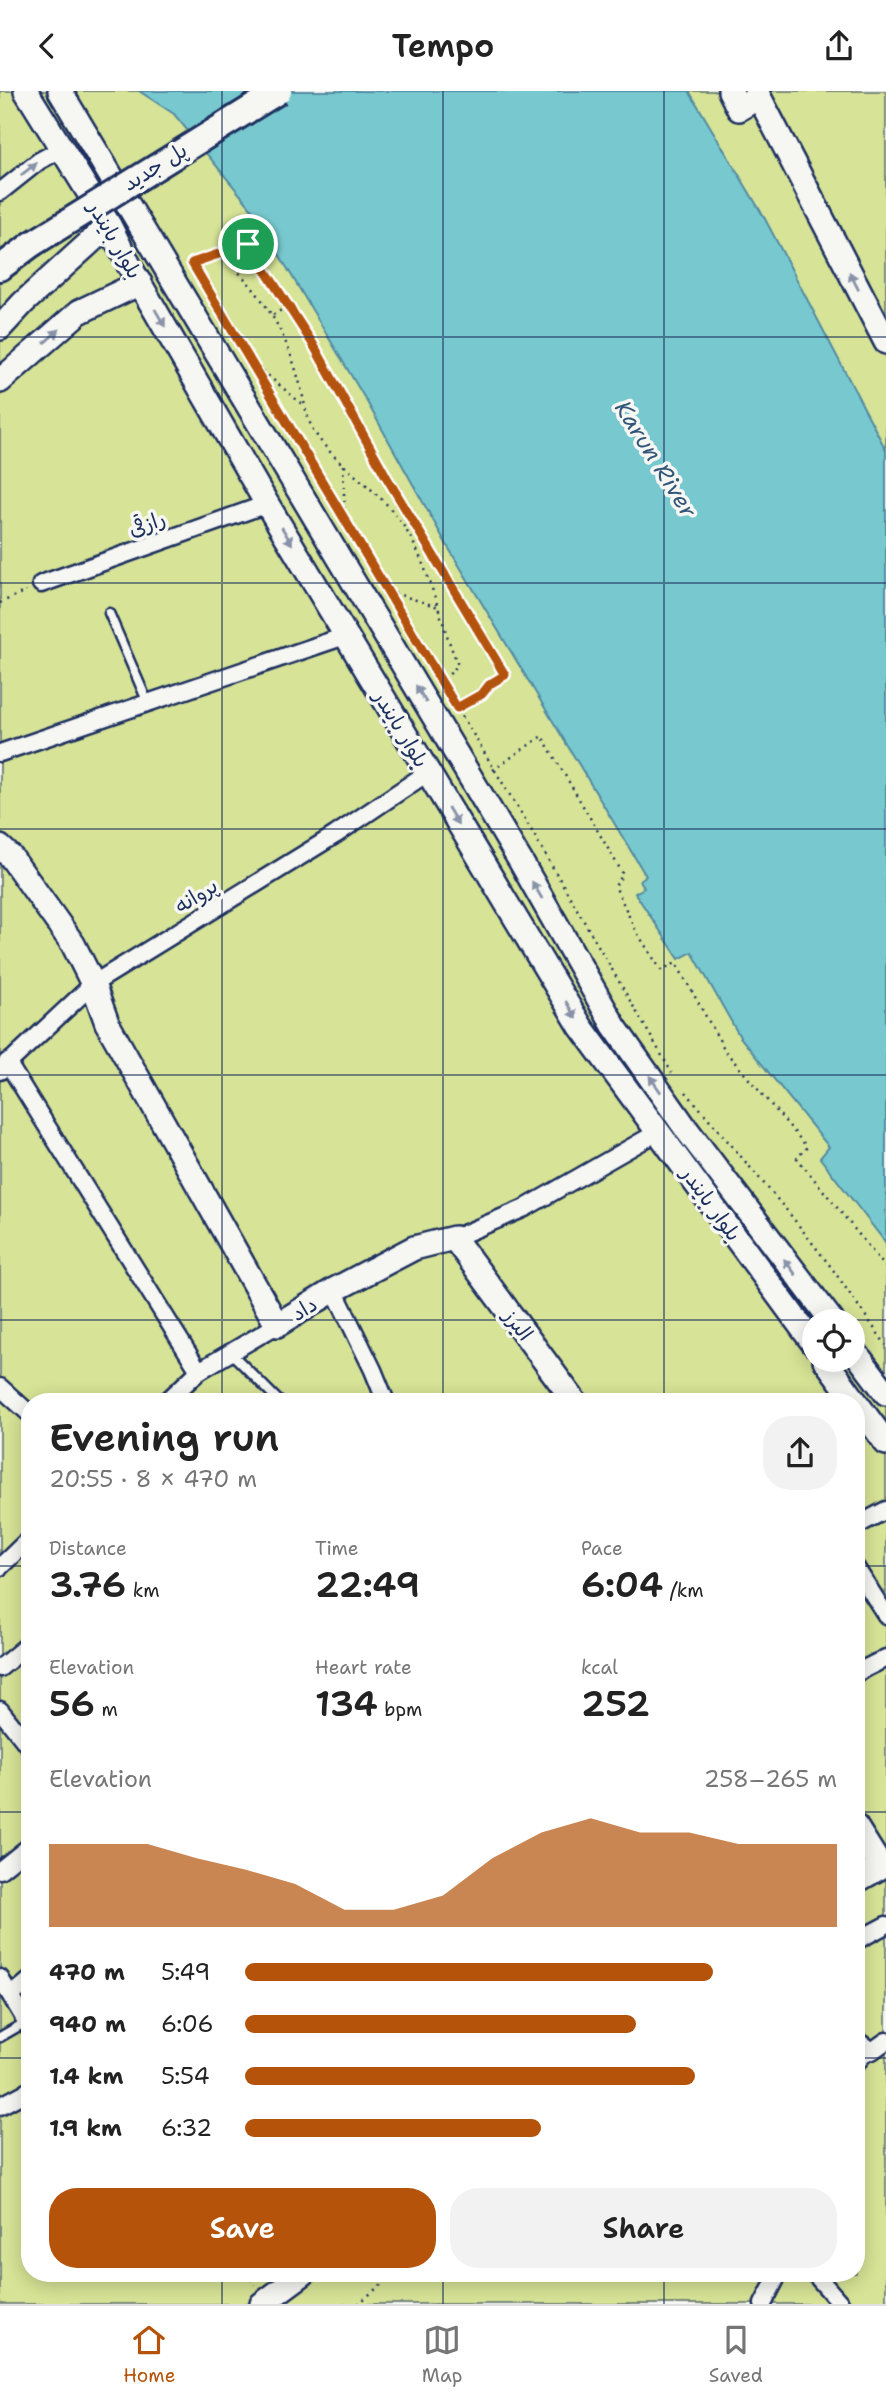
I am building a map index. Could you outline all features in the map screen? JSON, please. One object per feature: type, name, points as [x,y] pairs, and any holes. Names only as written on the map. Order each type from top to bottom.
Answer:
[{"type":"main road","name":"پل جدید","points":[[0,268],[32,244],[278,91]]},
{"type":"street","name":"بلوار بایندر","points":[[26,91],[109,225],[345,636],[581,1027],[802,1328]]},
{"type":"street","name":"بلوار بایندر","points":[[60,91],[521,862],[614,1026],[687,1130],[823,1309]]},
{"type":"street","points":[[734,100],[757,94],[886,342]]},
{"type":"street","points":[[0,192],[39,161],[61,149]]},
{"type":"street","points":[[0,328],[23,303],[109,225]]},
{"type":"street","points":[[0,381],[79,312],[140,283]]},
{"type":"street","name":"رازقی","points":[[41,584],[267,504]]},
{"type":"street","points":[[0,753],[345,636]]},
{"type":"street","name":"پروانه","points":[[4,1067],[93,984],[335,835],[427,773]]},
{"type":"street","points":[[4,857],[73,944],[93,984],[107,1023],[277,1325]]},
{"type":"street","points":[[4,1067],[199,1371]]},
{"type":"street","name":"داد","points":[[176,1393],[199,1371],[334,1290],[414,1248],[457,1243],[525,1208],[658,1132]]},
{"type":"street","name":"البرز","points":[[457,1243],[560,1393]]},
{"type":"street","points":[[334,1290],[382,1393]]},
{"type":"street","points":[[865,1365],[886,1393]]},
{"type":"street","points":[[834,1372],[849,1393]]},
{"type":"street","points":[[0,1387],[21,1406]]},
{"type":"street","points":[[865,1414],[886,1443]]},
{"type":"street","points":[[865,1521],[886,1510]]},
{"type":"street","points":[[0,1567],[21,1547]]},
{"type":"street","points":[[865,1596],[886,1615]]},
{"type":"street","points":[[0,1668],[21,1650]]},
{"type":"street","points":[[865,1668],[886,1658]]},
{"type":"street","points":[[0,1710],[21,1737]]},
{"type":"street","points":[[865,1839],[884,1865],[865,1876]]},
{"type":"street","points":[[3,1862],[21,1851]]},
{"type":"street","points":[[865,1936],[886,1925]]},
{"type":"street","points":[[0,1977],[6,2000],[21,2017]]},
{"type":"street","points":[[6,2000],[21,1988]]},
{"type":"street","points":[[865,2046],[872,2051],[886,2041]]},
{"type":"street","points":[[0,2106],[21,2095]]},
{"type":"street","points":[[262,2304],[292,2282]]},
{"type":"street","points":[[763,2304],[774,2282]]},
{"type":"street","points":[[822,2282],[841,2304]]},
{"type":"lane","points":[[109,613],[148,703]]},
{"type":"lane","points":[[231,1353],[271,1393]]},
{"type":"lane","points":[[0,2037],[21,2028]]},
{"type":"lane","points":[[865,2059],[872,2051]]},
{"type":"path","points":[[457,708],[482,694],[490,684],[505,675],[417,528],[347,403],[248,244],[192,263],[345,523],[493,769],[530,828],[674,1075]]},
{"type":"path","points":[[219,253],[246,277],[273,315],[299,378],[304,405],[314,432],[343,465],[394,512],[408,533],[458,666],[441,682]]},
{"type":"path","points":[[273,315],[289,306]]},
{"type":"path","points":[[250,359],[304,405]]},
{"type":"path","points":[[343,465],[345,523]]},
{"type":"path","points":[[408,533],[417,528]]},
{"type":"path","points":[[0,603],[41,584]]},
{"type":"path","points":[[386,590],[438,607]]},
{"type":"path","points":[[493,769],[542,736],[623,874],[615,886],[636,931],[661,970],[676,963],[726,1052],[807,1147],[797,1158],[886,1268]]},
{"type":"path","points":[[680,1085],[797,1224],[886,1345]]},
{"type":"path","points":[[358,2304],[384,2282]]},
{"type":"green space","points":[[0,91],[886,91],[886,2304],[0,2304]]},
{"type":"water","name":"Karun River","points":[[139,91],[689,91],[764,217],[886,450],[886,1243],[820,1158],[829,1147],[740,1037],[692,952],[679,959],[635,893],[644,888],[640,880],[646,876],[448,547],[367,402],[252,209],[174,114]]},
{"type":"route","points":[[248,244],[313,344],[387,478],[505,675],[490,684],[482,694],[457,708],[192,263],[248,244]]}]
